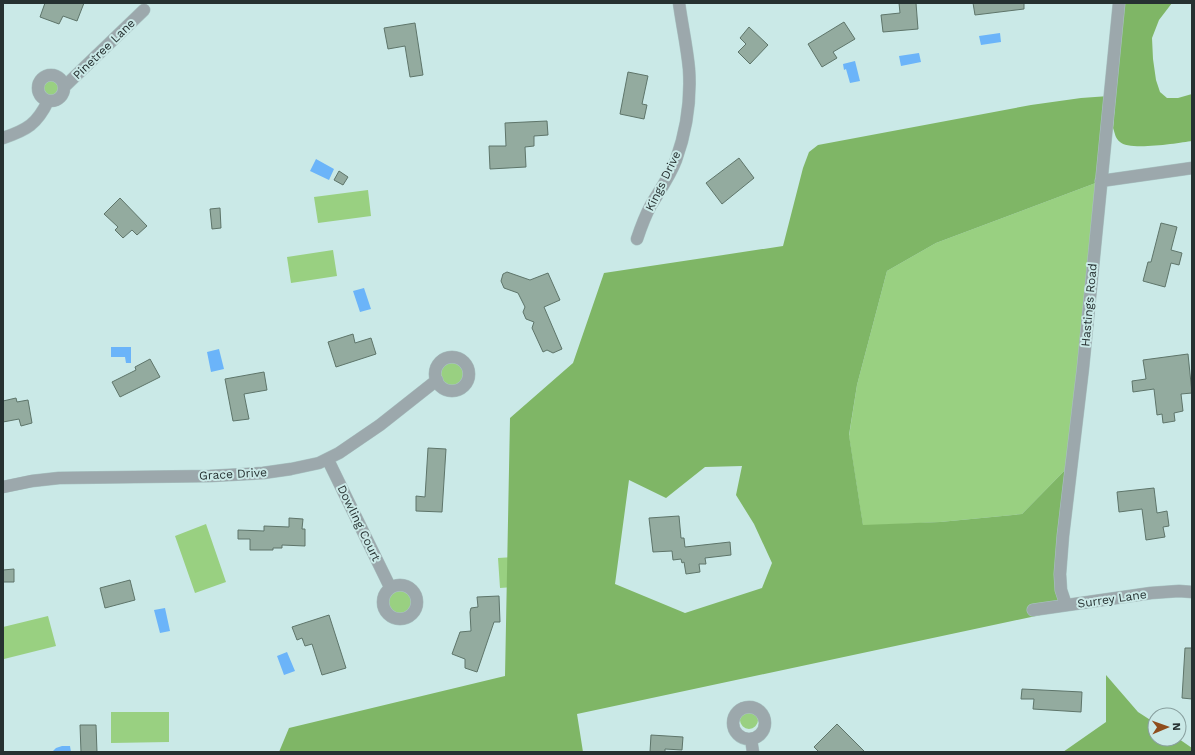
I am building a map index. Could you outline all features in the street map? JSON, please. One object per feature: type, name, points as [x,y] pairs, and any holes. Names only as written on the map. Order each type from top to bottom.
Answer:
[{"type":"street","name":"Kings Drive","points":[[637,239],[648,211],[664,185],[676,160],[682,142],[688,109],[689,70],[679,3]]},
{"type":"street","name":"Hastings Road","points":[[1066,605],[1061,590],[1061,559],[1083,368],[1119,3]]},
{"type":"street","name":"Pinetree Lane","points":[[64,87],[58,77],[51,75],[44,78],[39,84],[41,96],[48,100],[56,100],[59,98],[62,95],[64,87],[144,10]]},
{"type":"street","points":[[3,138],[26,130],[35,123],[42,114],[48,100]]},
{"type":"street","points":[[1101,181],[1192,168]]},
{"type":"street","name":"Grace Drive","points":[[3,487],[32,481],[59,478],[210,476],[263,473],[291,469],[328,460],[380,425],[437,380]]},
{"type":"street","name":"Dowling Court","points":[[328,460],[390,587]]},
{"type":"street","name":"Surrey Lane","points":[[1033,610],[1151,593],[1179,591],[1192,592]]},
{"type":"street","points":[[751,739],[753,752]]},
{"type":"green space","points":[[1123,3],[1172,3],[1159,20],[1152,38],[1156,80],[1160,92],[1167,98],[1178,98],[1192,94],[1192,141],[1154,146],[1133,146],[1125,145],[1116,137],[1113,128]]},
{"type":"green space","points":[[51,75],[60,79],[64,88],[60,97],[51,101],[42,97],[38,88],[42,79]]},
{"type":"green space","points":[[1109,96],[1101,181],[936,243],[887,271],[857,385],[849,435],[863,525],[940,522],[1022,514],[1072,463],[1063,536],[1064,610],[577,714],[583,752],[279,752],[289,728],[505,676],[510,418],[573,363],[604,273],[783,246],[803,168],[809,152],[818,145],[1031,105],[1081,98]],"holes":[[[742,466],[736,495],[754,524],[772,563],[762,588],[685,613],[615,584],[629,480],[666,498],[705,467]]]},
{"type":"green space","points":[[1101,181],[1072,463],[1022,514],[940,522],[863,526],[849,436],[857,385],[887,271],[936,243]]},
{"type":"green space","points":[[368,190],[371,216],[318,223],[314,197]]},
{"type":"green space","points":[[333,250],[337,276],[291,283],[287,257]]},
{"type":"green space","points":[[453,361],[462,365],[466,374],[462,383],[453,387],[444,383],[440,374],[444,365]]},
{"type":"green space","points":[[206,524],[226,582],[195,593],[175,536]]},
{"type":"green space","points":[[547,555],[549,584],[500,588],[498,558]]},
{"type":"green space","points":[[399,588],[409,592],[413,602],[409,612],[399,616],[389,612],[385,602],[389,592]]},
{"type":"green space","points":[[48,616],[56,646],[4,659],[3,627]]},
{"type":"green space","points":[[1106,675],[1138,712],[1147,718],[1147,747],[1187,747],[1187,745],[1192,748],[1192,752],[1063,752],[1106,722]]},
{"type":"green space","points":[[749,711],[755,714],[758,720],[755,726],[749,729],[743,726],[740,720],[743,714]]},
{"type":"green space","points":[[111,712],[169,712],[169,742],[111,743]]},
{"type":"water","points":[[1000,33],[1001,42],[981,45],[979,36]]},
{"type":"water","points":[[919,53],[921,62],[901,66],[899,56]]},
{"type":"water","points":[[855,61],[860,81],[850,83],[843,64]]},
{"type":"water","points":[[316,159],[334,169],[329,180],[310,171]]},
{"type":"water","points":[[364,288],[371,309],[360,312],[353,291]]},
{"type":"water","points":[[111,347],[131,347],[131,363],[126,363],[125,357],[111,357]]},
{"type":"water","points":[[219,349],[224,369],[211,372],[207,352]]},
{"type":"water","points":[[165,608],[170,631],[160,633],[154,610]]},
{"type":"water","points":[[287,652],[295,671],[284,675],[277,656]]},
{"type":"water","points":[[70,746],[71,752],[52,752],[56,748]]},
{"type":"building","points":[[45,3],[84,3],[77,21],[63,16],[59,24],[40,17]]},
{"type":"building","points":[[899,3],[916,3],[918,29],[883,32],[881,15],[900,13]]},
{"type":"building","points":[[973,3],[1024,3],[1024,9],[975,15]]},
{"type":"building","points":[[844,22],[855,39],[833,52],[837,58],[822,67],[808,44]]},
{"type":"building","points":[[415,23],[423,75],[410,77],[405,46],[388,49],[384,28]]},
{"type":"building","points":[[749,27],[768,45],[750,64],[738,52],[746,44],[740,38]]},
{"type":"building","points":[[628,72],[648,76],[642,104],[647,105],[644,119],[620,114]]},
{"type":"building","points":[[547,121],[548,135],[534,136],[534,146],[525,147],[526,167],[490,169],[489,146],[506,146],[505,123]]},
{"type":"building","points":[[739,158],[754,178],[722,204],[706,183]]},
{"type":"building","points":[[339,171],[348,177],[343,185],[334,180]]},
{"type":"building","points":[[120,198],[147,226],[137,235],[132,230],[123,238],[115,230],[118,227],[104,214]]},
{"type":"building","points":[[220,208],[221,228],[212,229],[210,209]]},
{"type":"building","points":[[1161,223],[1177,227],[1171,250],[1182,253],[1179,265],[1171,263],[1165,287],[1143,281],[1148,262],[1151,262]]},
{"type":"building","points":[[507,272],[530,280],[548,273],[560,300],[544,307],[562,349],[553,353],[547,350],[543,352],[532,328],[534,322],[526,319],[523,312],[525,307],[518,293],[504,288],[501,281],[503,274]]},
{"type":"building","points":[[353,334],[355,343],[371,338],[376,354],[336,367],[328,342]]},
{"type":"building","points":[[1188,354],[1192,393],[1181,394],[1183,411],[1174,413],[1175,421],[1163,423],[1162,414],[1157,415],[1154,389],[1133,392],[1132,381],[1146,379],[1143,360]]},
{"type":"building","points":[[150,359],[160,377],[120,397],[112,382],[136,370],[135,367]]},
{"type":"building","points":[[264,372],[267,390],[244,394],[249,419],[233,421],[225,379]]},
{"type":"building","points":[[16,398],[17,402],[28,400],[32,423],[21,426],[19,419],[3,422],[3,401]]},
{"type":"building","points":[[428,448],[446,449],[442,512],[416,511],[416,496],[425,497]]},
{"type":"building","points":[[1154,488],[1157,513],[1167,511],[1169,526],[1163,527],[1165,537],[1146,540],[1142,509],[1119,512],[1117,492]]},
{"type":"building","points":[[679,516],[681,538],[684,538],[685,547],[730,542],[731,555],[705,558],[706,564],[699,564],[700,572],[686,574],[684,562],[682,563],[681,559],[673,560],[672,551],[653,552],[649,518]]},
{"type":"building","points":[[289,518],[303,519],[302,529],[305,529],[305,546],[282,545],[282,548],[273,548],[273,550],[250,550],[250,539],[238,539],[238,530],[264,531],[264,526],[289,527]]},
{"type":"building","points":[[14,569],[14,582],[3,582],[3,570]]},
{"type":"building","points":[[130,580],[135,600],[105,608],[100,588]]},
{"type":"building","points":[[499,596],[500,622],[494,622],[477,672],[465,668],[465,659],[452,654],[460,632],[471,631],[471,608],[478,607],[477,597]]},
{"type":"building","points":[[329,615],[346,668],[322,675],[312,644],[305,646],[302,638],[297,640],[292,627]]},
{"type":"building","points":[[1185,648],[1192,648],[1192,699],[1182,698]]},
{"type":"building","points":[[1022,689],[1082,692],[1081,712],[1033,709],[1034,699],[1021,699]]},
{"type":"building","points":[[837,724],[865,752],[819,752],[814,747]]},
{"type":"building","points":[[80,725],[96,725],[97,752],[81,752]]},
{"type":"building","points":[[651,735],[683,737],[682,750],[665,749],[665,752],[650,752]]}]
